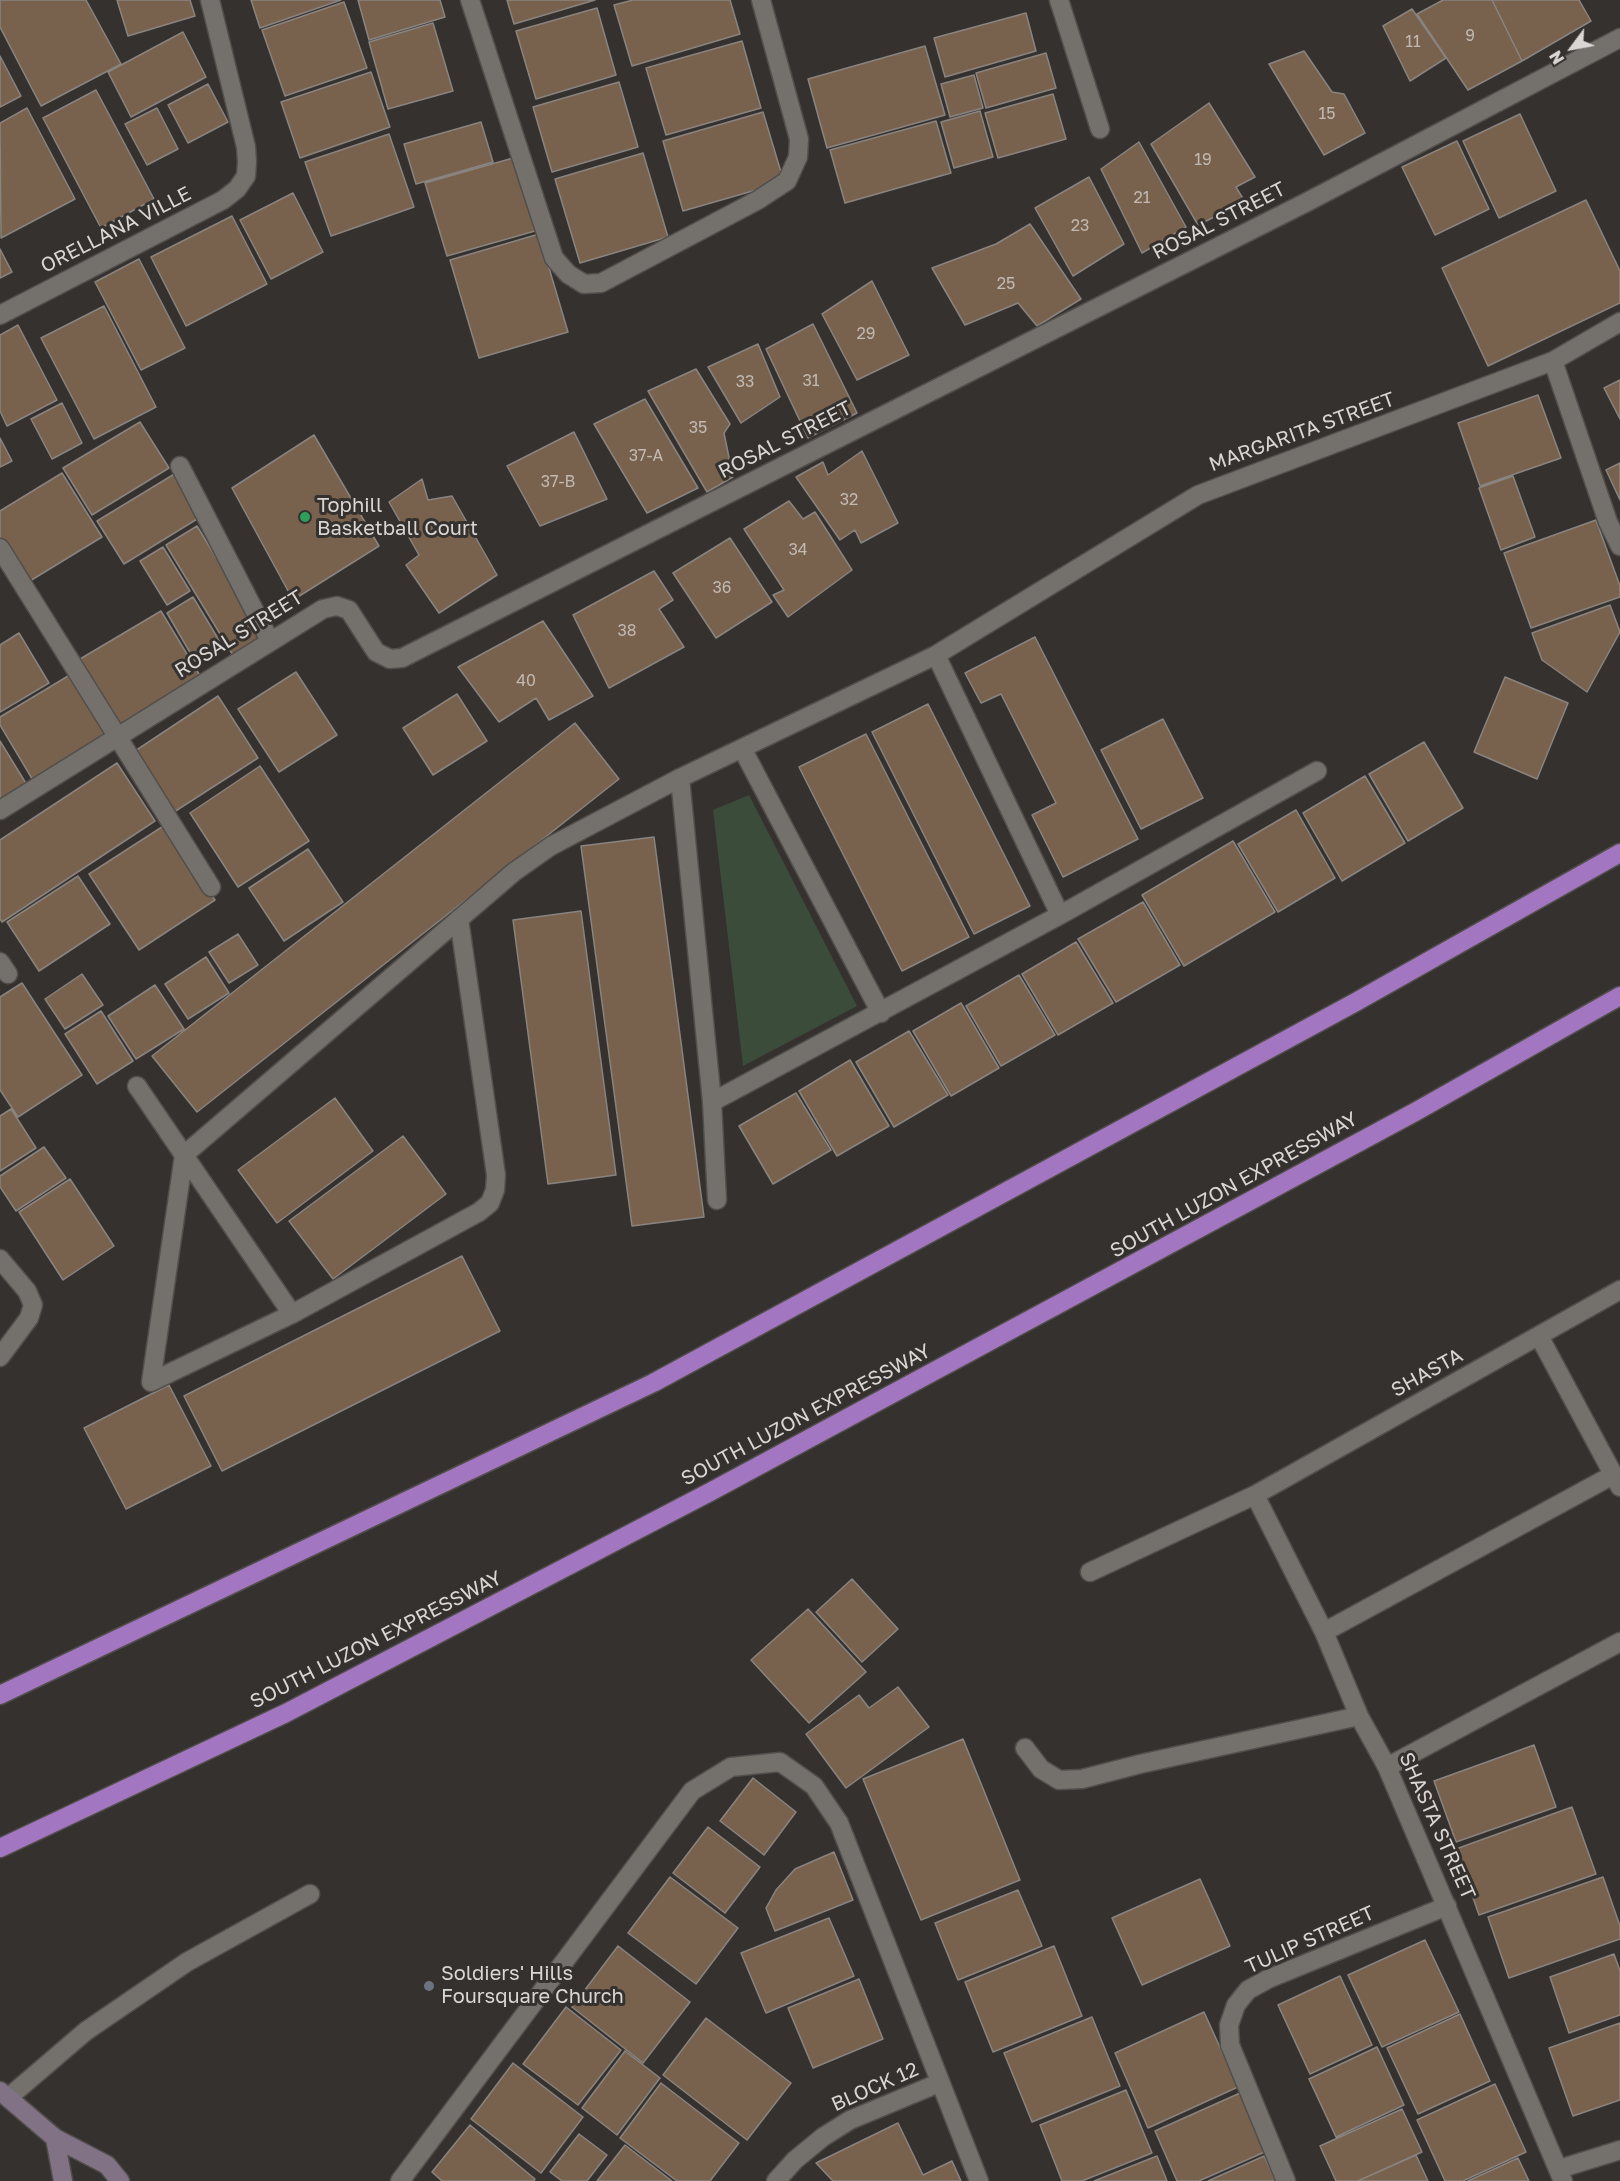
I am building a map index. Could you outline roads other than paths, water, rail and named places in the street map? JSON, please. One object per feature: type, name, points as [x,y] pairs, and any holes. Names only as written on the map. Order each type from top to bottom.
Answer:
[{"type":"highway","points":[[0,1695],[653,1383],[1334,1014],[1620,853]]},
{"type":"highway","name":"SOUTH LUZON EXPRESSWAY","points":[[0,1848],[286,1713],[710,1492],[1404,1118],[1620,996]]},
{"type":"street","name":"ORELLANA VILLE","points":[[0,315],[223,200],[237,189],[246,176],[248,162],[246,147],[210,0]]},
{"type":"street","points":[[470,0],[554,258],[568,274],[584,284],[601,284],[758,200],[787,181],[798,157],[799,140],[761,0]]},
{"type":"street","points":[[1059,0],[1100,129]]},
{"type":"street","name":"ROSAL STREET","points":[[0,810],[323,609],[337,606],[349,610],[376,652],[390,659],[402,658],[1307,202],[1620,38]]},
{"type":"street","name":"MARGARITA STREET","points":[[184,1155],[514,872],[551,846],[680,778],[936,656],[1198,495],[1553,361],[1620,321]]},
{"type":"street","points":[[1553,361],[1608,522],[1620,546]]},
{"type":"street","points":[[180,466],[270,641]]},
{"type":"street","points":[[0,548],[211,887]]},
{"type":"street","points":[[936,656],[1060,915]]},
{"type":"street","points":[[742,750],[881,1013]]},
{"type":"street","points":[[712,1102],[881,1013],[1317,771]]},
{"type":"street","points":[[680,778],[712,1102],[717,1200]]},
{"type":"street","points":[[184,1155],[151,1382],[292,1314],[479,1212],[490,1203],[495,1190],[496,1176],[459,920]]},
{"type":"street","points":[[136,1086],[292,1314]]},
{"type":"street","points":[[0,1260],[27,1291],[33,1305],[29,1318],[0,1357]]},
{"type":"street","name":"SHASTA","points":[[1090,1572],[1255,1495],[1620,1290]]},
{"type":"street","points":[[1324,1632],[1617,1481],[1539,1336]]},
{"type":"street","name":"SHASTA STREET","points":[[1255,1495],[1324,1632],[1359,1716],[1387,1767],[1448,1905],[1561,2175]]},
{"type":"street","points":[[1387,1767],[1620,1642]]},
{"type":"street","points":[[1025,1748],[1041,1769],[1059,1780],[1082,1779],[1359,1716]]},
{"type":"street","points":[[400,2181],[692,1791],[731,1767],[780,1762],[814,1786],[839,1823],[979,2181]]},
{"type":"street","points":[[120,2181],[107,2165],[56,2138],[5,2094],[86,2031],[187,1962],[310,1894]]},
{"type":"street","name":"TULIP STREET","points":[[1286,2181],[1230,2045],[1229,2025],[1236,2005],[1248,1990],[1268,1979],[1448,1905]]},
{"type":"street","name":"BLOCK 12","points":[[776,2181],[795,2160],[850,2120],[939,2083]]},
{"type":"street","points":[[56,2138],[63,2181]]},
{"type":"street","points":[[1561,2175],[1620,2150]]},
{"type":"place","name":"Tophill Basketball Court","points":[[305,517]]},
{"type":"place","name":"Soldiers' Hills Foursquare Church","points":[[429,1986]]}]
